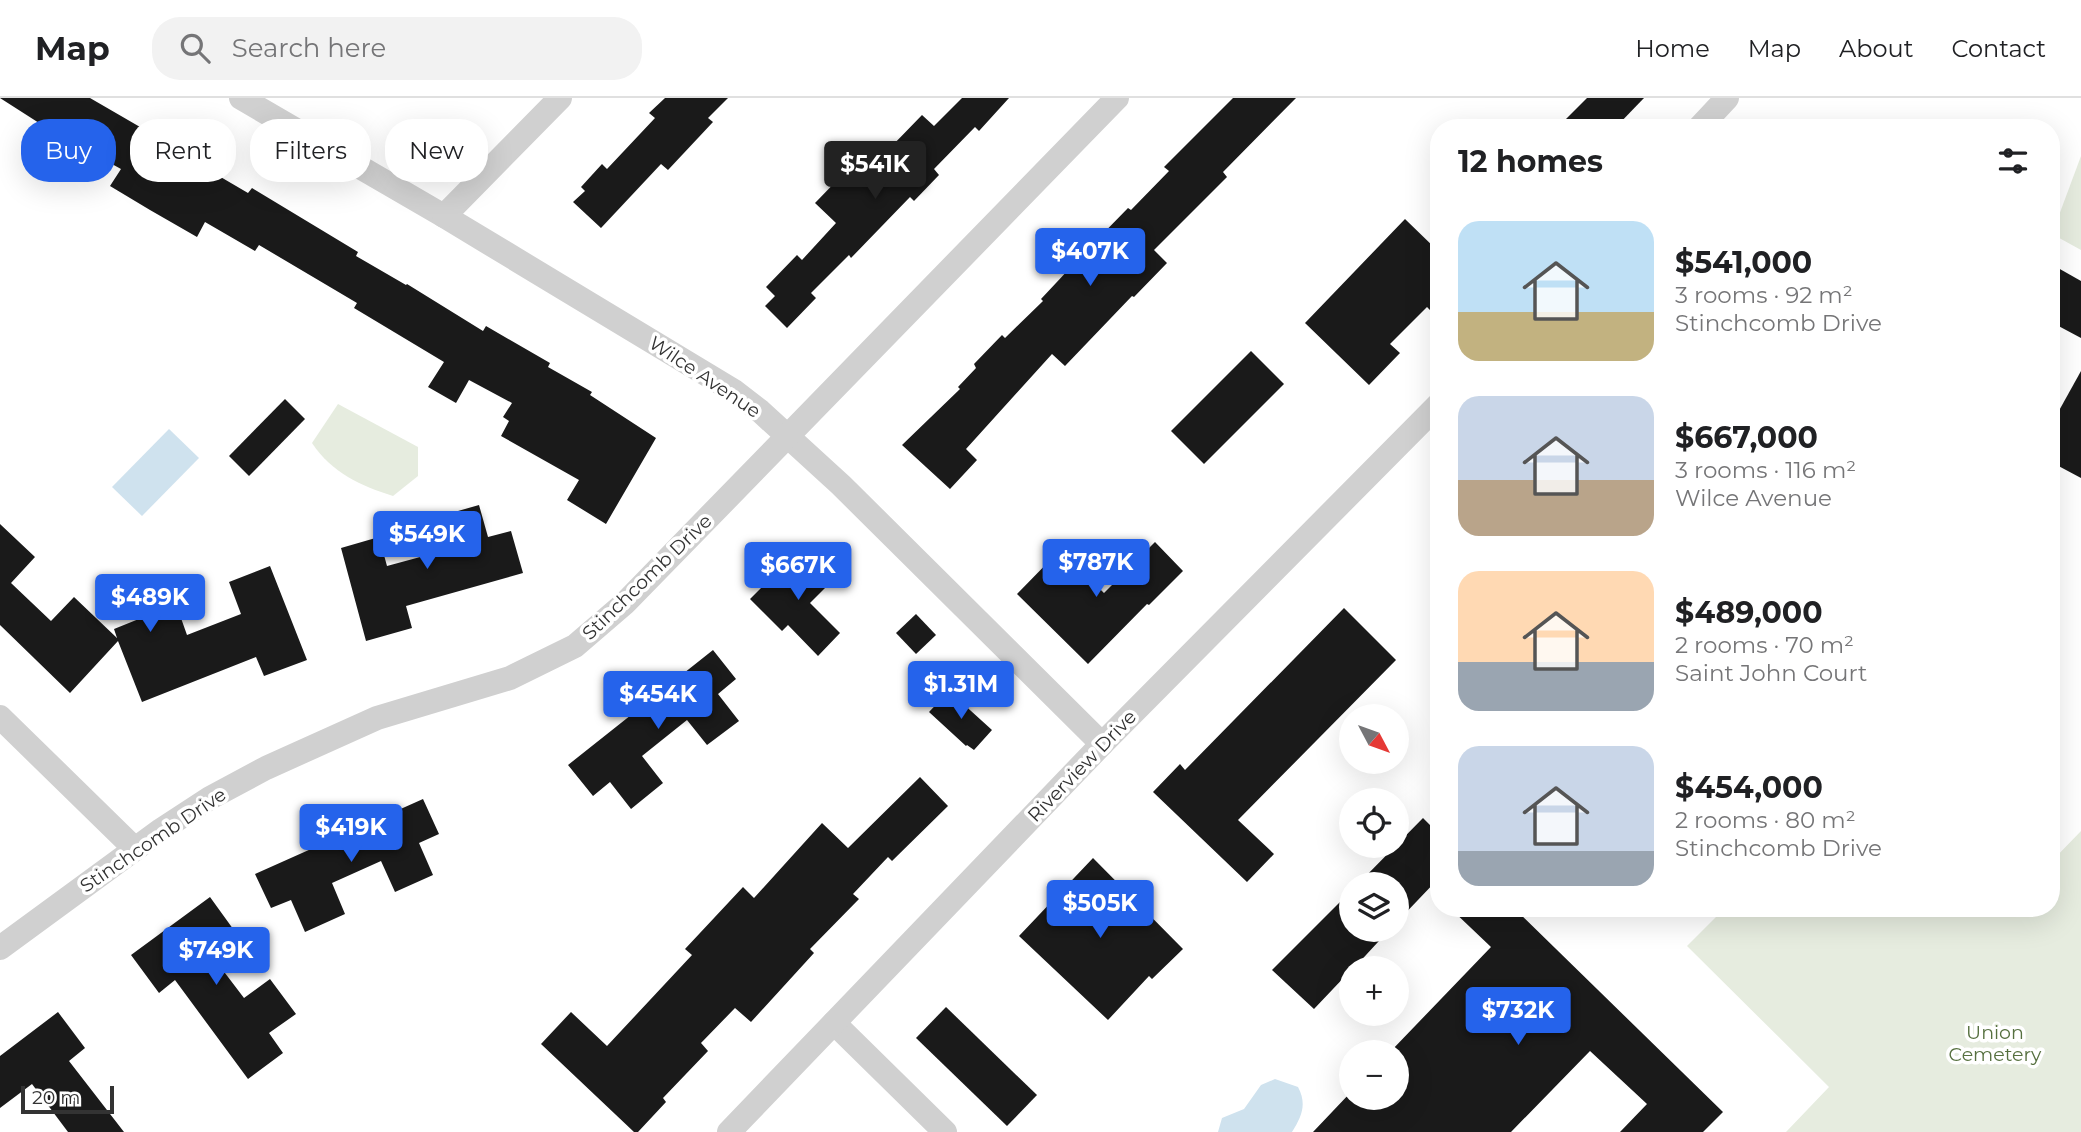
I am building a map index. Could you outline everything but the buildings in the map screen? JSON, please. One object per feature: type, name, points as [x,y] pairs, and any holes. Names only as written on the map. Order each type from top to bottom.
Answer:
[{"type":"street","name":"Wilce Avenue","points":[[241,98],[444,216],[734,391],[841,485],[1102,744]]},
{"type":"street","points":[[444,216],[560,98]]},
{"type":"street","name":"Stinchcomb Drive","points":[[0,948],[210,798],[266,768],[377,718],[510,678],[575,646],[625,603],[1117,98]]},
{"type":"street","points":[[1707,119],[1727,98]]},
{"type":"street","name":"Riverview Drive","points":[[729,1132],[1102,744],[1430,413]]},
{"type":"street","points":[[0,718],[135,849]]},
{"type":"street","points":[[834,1023],[945,1132]]},
{"type":"green space","points":[[2081,156],[2081,250],[2060,238],[2060,212]]},
{"type":"green space","points":[[338,404],[418,447],[418,476],[393,496],[359,483],[329,463],[312,443]]},
{"type":"green space","name":"Union Cemetery","points":[[2081,831],[2081,1132],[1786,1132],[1829,1087],[1687,946],[1716,917],[2060,917],[2060,853]]},
{"type":"water","points":[[169,429],[199,458],[142,516],[112,487]]},
{"type":"water","points":[[1275,1079],[1298,1087],[1301,1093],[1302,1110],[1292,1132],[1218,1132],[1222,1118],[1244,1109],[1261,1085]]}]
